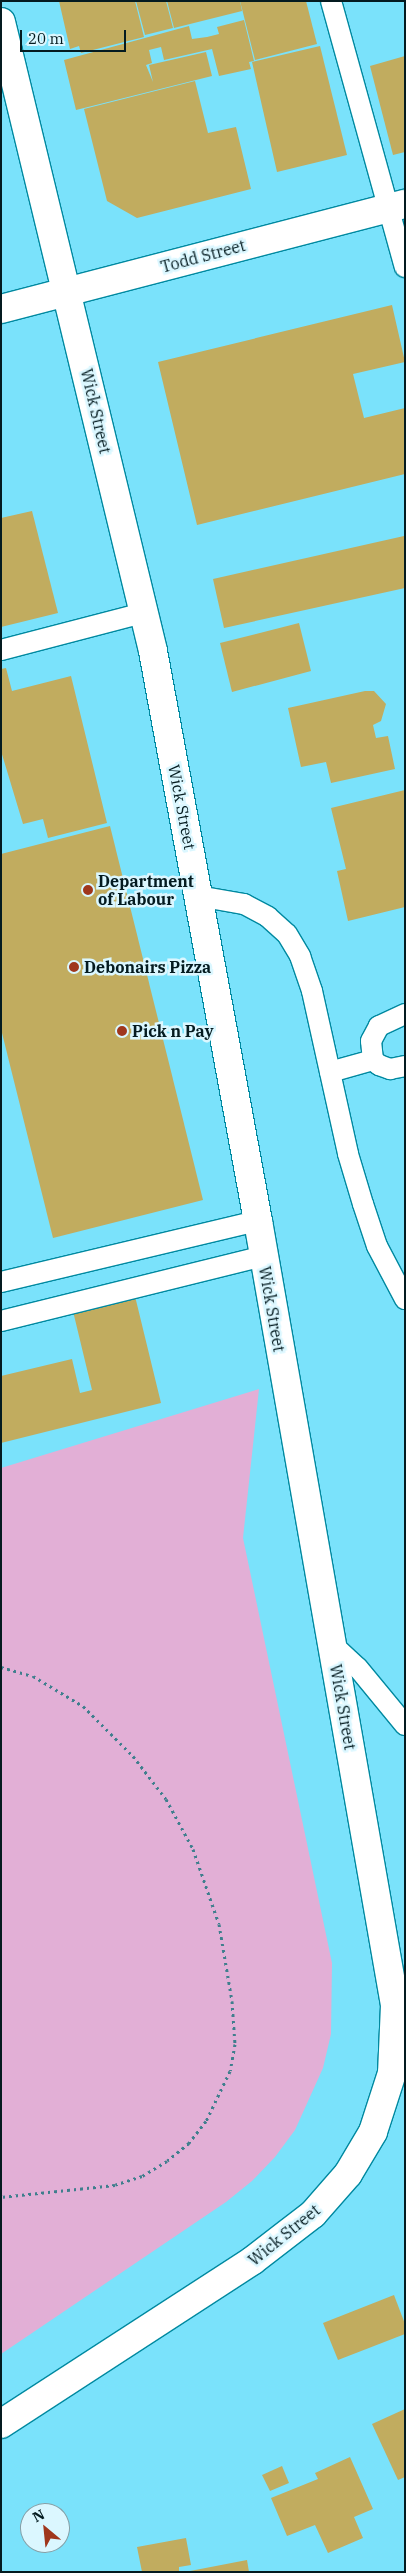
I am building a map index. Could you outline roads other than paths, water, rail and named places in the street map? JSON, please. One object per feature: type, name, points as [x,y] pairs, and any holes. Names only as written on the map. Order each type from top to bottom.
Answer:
[{"type":"street","name":"Wick Street","points":[[1,22],[144,613],[258,1221],[332,1644],[397,1968],[392,2073],[373,2132],[348,2174],[314,2214],[252,2261],[1,2424]]},
{"type":"street","name":"Todd Street","points":[[1,309],[396,206]]},
{"type":"lane","points":[[331,1],[396,206],[405,267]]},
{"type":"lane","points":[[1,650],[144,613]]},
{"type":"lane","points":[[198,896],[244,904],[268,917],[287,934],[300,956],[312,991],[363,1204],[377,1246],[405,1299]]},
{"type":"lane","points":[[405,1014],[379,1026],[372,1034],[373,1060],[383,1068],[405,1066]]},
{"type":"lane","points":[[330,1072],[373,1060]]},
{"type":"lane","points":[[1,1282],[258,1221]]},
{"type":"lane","points":[[1,1321],[263,1256]]},
{"type":"lane","points":[[332,1644],[358,1668],[405,1724]]},
{"type":"place","name":"Department of Labour","points":[[88,890]]},
{"type":"place","name":"Debonairs Pizza","points":[[74,967]]},
{"type":"place","name":"Pick n Pay","points":[[122,1031]]}]
